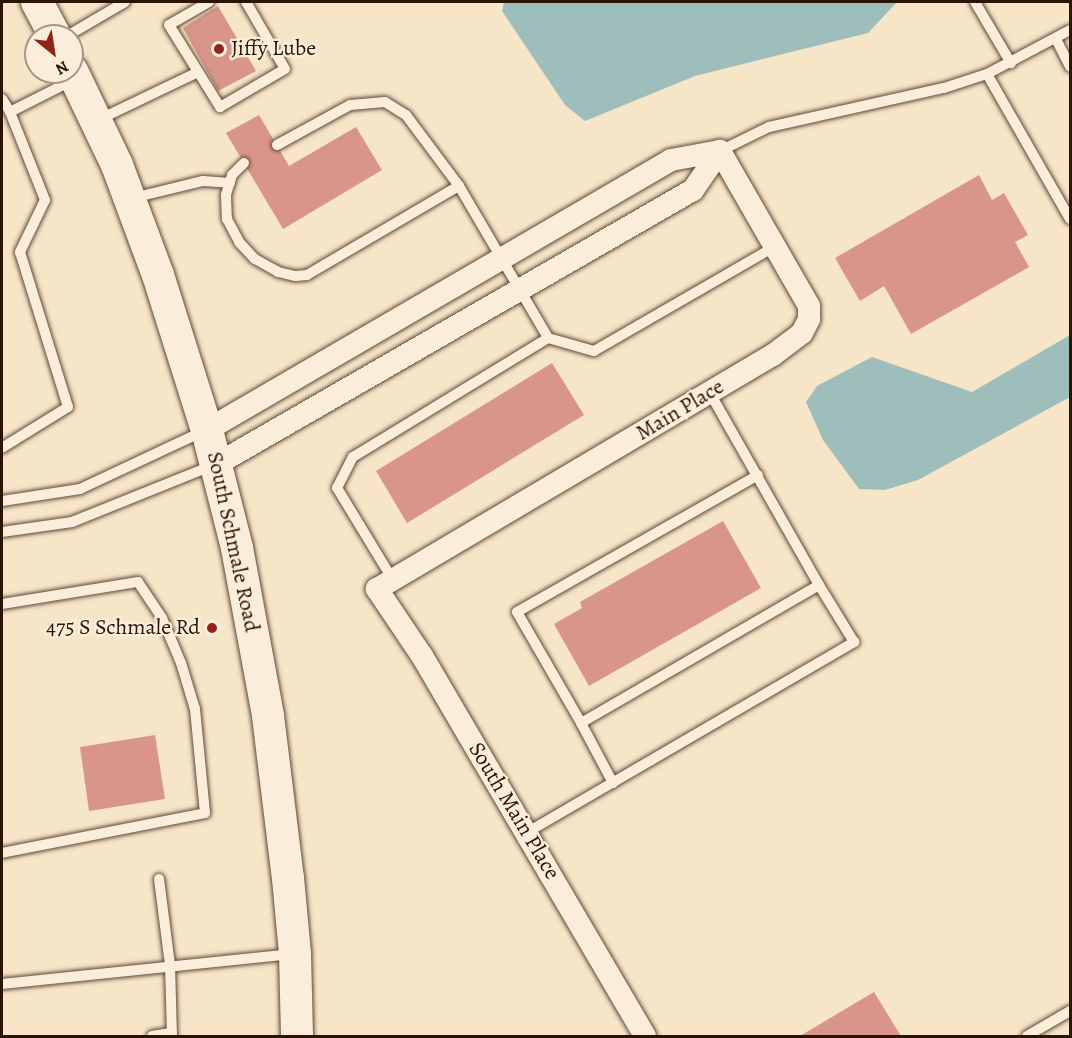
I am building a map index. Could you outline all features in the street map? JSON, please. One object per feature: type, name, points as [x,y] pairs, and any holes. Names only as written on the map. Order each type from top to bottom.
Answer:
[{"type":"main road","points":[[37,2],[49,24]]},
{"type":"main road","name":"South Schmale Road","points":[[78,84],[131,198],[207,430],[239,558],[268,716],[295,954],[297,1036]]},
{"type":"street","name":"Main Place","points":[[385,585],[773,355],[802,333],[809,318],[809,306],[720,151]]},
{"type":"street","points":[[207,430],[671,160],[720,151]]},
{"type":"street","points":[[217,464],[693,190],[720,151]]},
{"type":"street","name":"South Main Place","points":[[385,585],[422,656],[645,1036]]},
{"type":"lane","points":[[84,26],[125,2]]},
{"type":"lane","points":[[209,2],[169,25],[220,107],[285,69],[246,2]]},
{"type":"lane","points":[[975,2],[1011,63]]},
{"type":"lane","points":[[720,151],[769,128],[944,88],[987,74],[1071,30]]},
{"type":"lane","points":[[1056,39],[1071,67]]},
{"type":"lane","points":[[97,121],[198,72]]},
{"type":"lane","points":[[987,74],[1071,219]]},
{"type":"lane","points":[[10,112],[58,84]]},
{"type":"lane","points":[[2,99],[10,112],[45,200],[20,252],[68,406],[2,448]]},
{"type":"lane","points":[[277,145],[350,105],[385,102],[406,116],[459,186],[548,338],[594,351],[776,246]]},
{"type":"lane","points":[[244,163],[232,175],[226,195],[226,219],[239,242],[255,259],[278,272],[297,276],[307,275],[459,186]]},
{"type":"lane","points":[[131,198],[203,181],[230,183]]},
{"type":"lane","points":[[385,585],[337,488],[353,457],[548,338]]},
{"type":"lane","points":[[526,833],[854,642],[710,393]]},
{"type":"lane","points":[[2,501],[40,497],[80,489],[207,430]]},
{"type":"lane","points":[[2,532],[72,522],[217,464]]},
{"type":"lane","points":[[613,783],[517,612],[758,475]]},
{"type":"lane","points":[[2,604],[138,582],[162,618],[181,663],[195,709],[205,813],[2,853]]},
{"type":"lane","points":[[581,723],[819,585]]},
{"type":"lane","points":[[152,1036],[172,1035],[170,965],[159,879]]},
{"type":"lane","points":[[2,984],[295,954]]},
{"type":"lane","points":[[1027,1036],[1071,1011]]},
{"type":"water","points":[[504,2],[897,2],[868,33],[695,76],[585,121],[565,105],[502,11]]},
{"type":"water","points":[[1070,335],[1070,397],[918,480],[885,490],[859,489],[823,440],[806,402],[817,386],[872,357],[972,392]]},
{"type":"building","name":"Jiffy Lube","points":[[218,6],[256,71],[218,91],[183,28]]},
{"type":"building","points":[[259,115],[289,166],[356,127],[382,170],[283,229],[226,133]]},
{"type":"building","points":[[979,175],[992,200],[1004,193],[1028,235],[1015,242],[1029,267],[911,334],[884,286],[860,301],[835,258]]},
{"type":"building","points":[[552,363],[584,415],[407,523],[376,471]]},
{"type":"building","points":[[723,521],[761,588],[589,686],[554,624],[582,608],[580,602]]},
{"type":"building","points":[[155,735],[165,799],[89,811],[80,747]]},
{"type":"building","points":[[874,992],[901,1036],[800,1036]]},
{"type":"place","name":"Jiffy Lube","points":[[219,49]]},
{"type":"place","name":"475 S Schmale Rd","points":[[212,628]]}]
